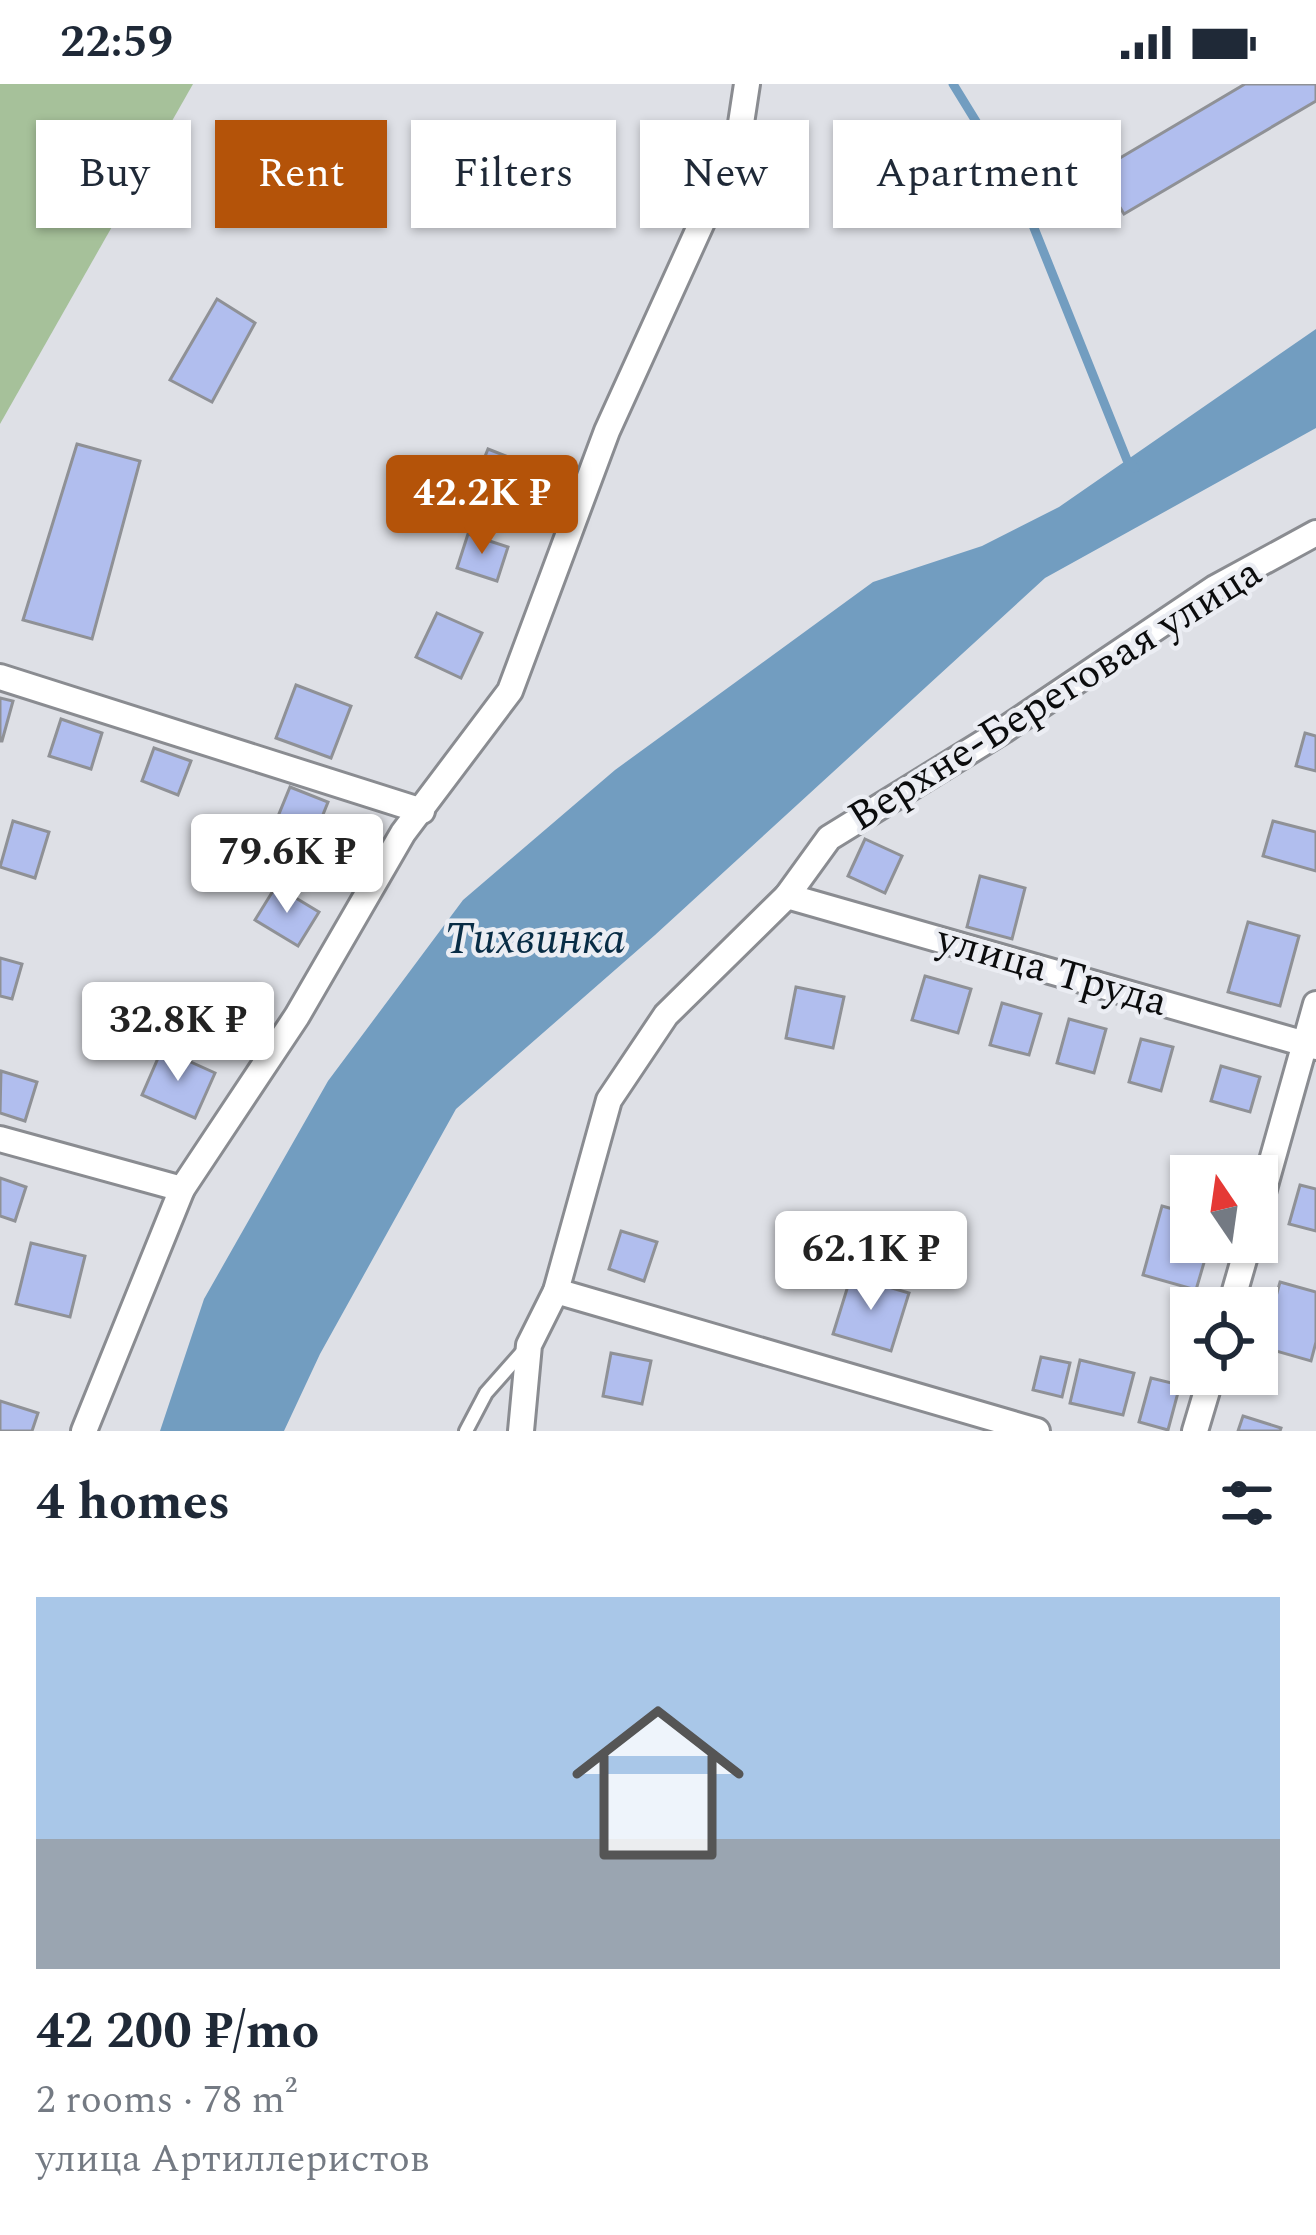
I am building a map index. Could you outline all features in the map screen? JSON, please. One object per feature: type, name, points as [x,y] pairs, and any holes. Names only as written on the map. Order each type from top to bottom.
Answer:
[{"type":"street","points":[[84,1431],[182,1190],[297,1016],[403,832],[510,691],[607,431],[739,143],[747,84]]},
{"type":"street","name":"Верхне-Береговая улица","points":[[521,1431],[529,1345],[556,1291],[609,1100],[666,1015],[787,896],[829,838],[1004,730],[1215,588],[1316,533]]},
{"type":"street","points":[[0,677],[422,811]]},
{"type":"street","name":"улица Труда","points":[[787,896],[1311,1046]]},
{"type":"street","points":[[1276,1155],[1311,1046],[1316,1004]]},
{"type":"street","points":[[0,1139],[182,1190]]},
{"type":"street","points":[[556,1291],[1037,1431]]},
{"type":"street","points":[[1195,1431],[1205,1395]]},
{"type":"lane","points":[[466,1431],[487,1393],[529,1345]]},
{"type":"green space","points":[[0,84],[193,84],[173,120],[36,120],[36,228],[111,228],[0,424]]},
{"type":"water","name":"Тихвинка","points":[[1316,329],[1316,428],[1045,578],[655,935],[456,1109],[320,1354],[284,1431],[160,1431],[204,1299],[328,1081],[463,900],[615,770],[873,582],[982,546],[1059,507]]},
{"type":"building","points":[[1245,84],[1316,84],[1316,101],[1124,214],[1121,157]]},
{"type":"building","points":[[217,299],[255,323],[212,402],[170,380]]},
{"type":"building","points":[[77,444],[140,461],[92,639],[23,620]]},
{"type":"building","points":[[488,449],[531,466],[519,496],[476,479]]},
{"type":"building","points":[[468,534],[508,547],[497,581],[457,568]]},
{"type":"building","points":[[437,613],[482,633],[461,678],[416,657]]},
{"type":"building","points":[[296,685],[351,706],[331,758],[276,738]]},
{"type":"building","points":[[0,698],[13,701],[2,741],[0,741]]},
{"type":"building","points":[[61,719],[102,733],[91,769],[49,756]]},
{"type":"building","points":[[1305,733],[1316,736],[1316,771],[1296,766]]},
{"type":"building","points":[[154,748],[191,761],[178,795],[142,781]]},
{"type":"building","points":[[290,787],[328,802],[310,847],[272,831]]},
{"type":"building","points":[[13,821],[49,832],[35,878],[0,867]]},
{"type":"building","points":[[1273,821],[1316,832],[1316,871],[1263,856]]},
{"type":"building","points":[[865,839],[902,856],[885,893],[848,876]]},
{"type":"building","points":[[980,876],[1025,888],[1012,939],[967,927]]},
{"type":"building","points":[[276,886],[319,912],[298,946],[255,920]]},
{"type":"building","points":[[1248,922],[1299,936],[1280,1006],[1228,992]]},
{"type":"building","points":[[0,958],[22,964],[12,999],[0,996]]},
{"type":"building","points":[[925,976],[971,989],[958,1033],[912,1020]]},
{"type":"building","points":[[796,987],[844,997],[833,1048],[786,1038]]},
{"type":"building","points":[[1002,1003],[1041,1014],[1029,1055],[990,1045]]},
{"type":"building","points":[[1069,1019],[1106,1029],[1094,1073],[1057,1063]]},
{"type":"building","points":[[1141,1039],[1173,1047],[1161,1091],[1129,1082]]},
{"type":"building","points":[[162,1049],[215,1073],[195,1118],[142,1095]]},
{"type":"building","points":[[1221,1066],[1260,1077],[1250,1112],[1211,1101]]},
{"type":"building","points":[[1,1071],[37,1082],[25,1121],[0,1113]]},
{"type":"building","points":[[0,1178],[26,1187],[15,1221],[0,1216]]},
{"type":"building","points":[[1300,1185],[1316,1189],[1316,1231],[1289,1224]]},
{"type":"building","points":[[1162,1206],[1170,1208],[1170,1263],[1204,1263],[1197,1287],[1143,1275]]},
{"type":"building","points":[[621,1231],[657,1242],[644,1281],[609,1269]]},
{"type":"building","points":[[31,1243],[85,1256],[70,1317],[16,1304]]},
{"type":"building","points":[[851,1276],[909,1293],[891,1351],[833,1334]]},
{"type":"building","points":[[1280,1282],[1316,1292],[1316,1342],[1311,1361],[1278,1352]]},
{"type":"building","points":[[611,1353],[651,1361],[642,1404],[603,1396]]},
{"type":"building","points":[[1041,1357],[1070,1363],[1062,1397],[1033,1390]]},
{"type":"building","points":[[1080,1360],[1134,1373],[1123,1415],[1070,1403]]},
{"type":"building","points":[[1151,1378],[1170,1383],[1170,1395],[1177,1395],[1168,1430],[1139,1422]]},
{"type":"building","points":[[0,1401],[38,1413],[32,1431],[0,1431]]},
{"type":"building","points":[[1243,1416],[1281,1428],[1280,1431],[1238,1431]]},
{"type":"waterway","points":[[953,84],[1020,193],[1127,460],[1135,468]]}]
